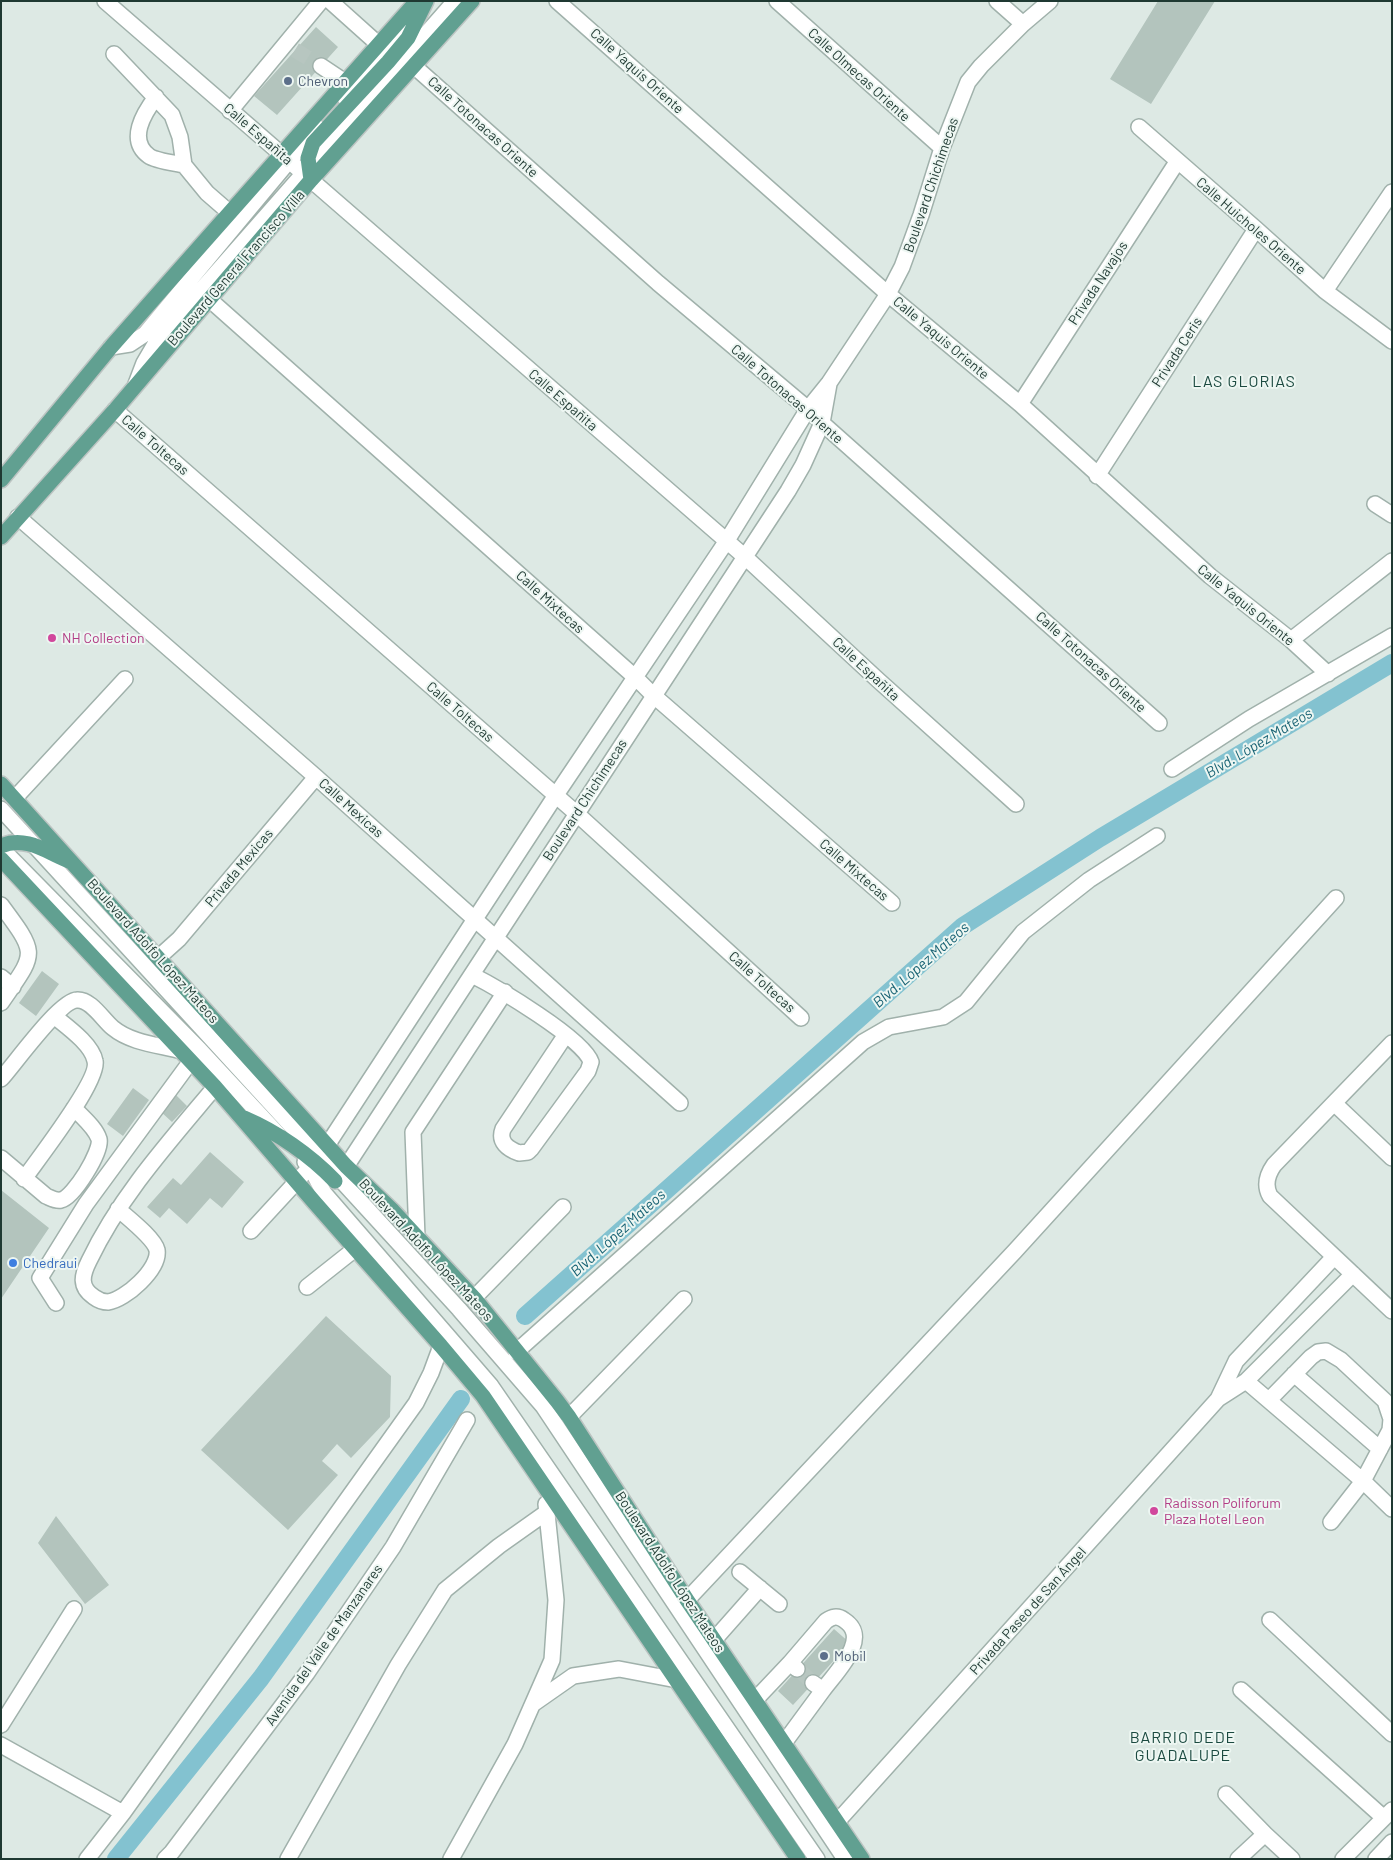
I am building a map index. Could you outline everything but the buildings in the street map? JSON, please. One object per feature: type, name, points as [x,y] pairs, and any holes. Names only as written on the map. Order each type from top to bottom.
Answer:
[{"type":"main road","name":"Boulevard General Francisco Villa","points":[[1,537],[115,410],[209,299],[308,174],[415,67],[472,1]]},
{"type":"main road","points":[[1,480],[111,347],[230,213],[285,158],[345,82],[378,44],[424,4]]},
{"type":"main road","points":[[308,174],[308,158],[313,143],[408,38],[424,4]]},
{"type":"main road","name":"Boulevard Adolfo López Mateos","points":[[1,784],[159,957],[318,1157],[417,1237],[474,1298],[569,1417],[687,1600],[862,1859]]},
{"type":"main road","points":[[1,847],[17,841],[28,842],[75,864]]},
{"type":"main road","points":[[1,860],[215,1086],[297,1181],[319,1198],[355,1248],[483,1396],[798,1859]]},
{"type":"main road","points":[[240,1116],[318,1157],[340,1175]]},
{"type":"street","name":"Calle Españita","points":[[105,1],[285,158],[308,174],[744,556],[885,687],[1016,804]]},
{"type":"street","points":[[230,111],[291,47],[321,1]]},
{"type":"street","points":[[330,1],[378,44]]},
{"type":"street","points":[[136,384],[144,363],[158,338],[308,174],[455,1]]},
{"type":"street","name":"Calle Yaquis Oriente","points":[[557,1],[888,294],[1020,404],[1097,476],[1210,576],[1291,640],[1328,674]]},
{"type":"street","name":"Calle Olmecas Oriente","points":[[777,1],[942,148]]},
{"type":"street","points":[[997,1],[1023,24]]},
{"type":"street","name":"Boulevard Chichimecas","points":[[251,1231],[318,1157],[556,795],[726,542],[808,409],[829,383],[888,294],[902,267],[942,148],[968,82],[981,66],[1023,24],[1050,1]]},
{"type":"street","points":[[111,347],[130,344],[145,334],[285,158],[424,4]]},
{"type":"street","points":[[114,54],[172,115],[180,137],[184,165],[207,192],[230,213]]},
{"type":"street","points":[[321,66],[345,82]]},
{"type":"street","name":"Calle Totonacas Oriente","points":[[415,67],[658,283],[808,409],[1159,723]]},
{"type":"street","points":[[156,96],[145,111],[137,133],[140,146],[150,157],[184,165]]},
{"type":"street","name":"Calle Huicholes Oriente","points":[[1139,127],[1325,291],[1392,341]]},
{"type":"street","name":"Privada Navajos","points":[[1020,404],[1177,162]]},
{"type":"street","points":[[1325,291],[1392,192]]},
{"type":"street","name":"Privada Ceris","points":[[1097,476],[1256,229]]},
{"type":"street","name":"Calle Mixtecas","points":[[209,299],[653,695],[892,903]]},
{"type":"street","name":"Boulevard Chichimecas","points":[[319,1198],[340,1175],[803,465],[822,423],[829,383]]},
{"type":"street","name":"Calle Toltecas","points":[[115,410],[556,795],[802,1018]]},
{"type":"street","points":[[1375,504],[1392,515]]},
{"type":"street","name":"Calle Mexicas","points":[[18,517],[316,777],[680,1103]]},
{"type":"street","points":[[1291,640],[1392,561]]},
{"type":"street","points":[[1172,769],[1249,719],[1392,636]]},
{"type":"street","points":[[15,798],[125,679]]},
{"type":"street","name":"Privada Mexicas","points":[[159,957],[179,939],[316,777]]},
{"type":"street","points":[[1,809],[318,1157],[319,1198],[491,1386],[817,1859]]},
{"type":"street","points":[[516,1352],[863,1042],[889,1028],[944,1017],[966,1002],[1023,932],[1089,880],[1157,836]]},
{"type":"street","points":[[1,847],[200,1050],[282,1139]]},
{"type":"street","points":[[687,1600],[1015,1251],[1336,898]]},
{"type":"street","points":[[1,906],[29,946],[26,968],[1,1003]]},
{"type":"street","points":[[472,975],[505,992],[565,1036],[589,1058],[590,1067],[531,1149],[528,1152],[518,1153],[503,1143],[503,1129],[565,1036]]},
{"type":"street","points":[[1,977],[13,987]]},
{"type":"street","points":[[417,1237],[413,1132],[505,992]]},
{"type":"street","points":[[1,1080],[54,1016],[69,1002],[78,1000],[85,1002],[112,1028],[122,1034],[186,1056],[86,1204],[40,1278],[56,1303]]},
{"type":"street","points":[[24,1179],[74,1108],[96,1070],[95,1060],[90,1050],[54,1016]]},
{"type":"street","points":[[1392,1043],[1274,1165],[1267,1185],[1270,1196],[1392,1311]]},
{"type":"street","points":[[118,1209],[153,1242],[157,1251],[156,1260],[150,1271],[130,1292],[118,1299],[106,1302],[86,1292],[82,1282],[84,1271],[92,1254],[118,1209],[142,1176],[215,1086]]},
{"type":"street","points":[[1334,1103],[1392,1158]]},
{"type":"street","points":[[1,1158],[24,1179],[53,1200],[67,1198],[98,1152],[99,1144],[95,1131],[74,1108]]},
{"type":"street","points":[[340,1175],[459,1308],[542,1406],[845,1859]]},
{"type":"street","points":[[474,1298],[563,1207]]},
{"type":"street","points":[[307,1287],[355,1248]]},
{"type":"street","name":"Privada Paseo de San Ángel","points":[[1218,1399],[1236,1361],[1334,1256]]},
{"type":"street","name":"Privada Paseo de San Ángel","points":[[838,1822],[1218,1399],[1246,1380],[1353,1274]]},
{"type":"street","points":[[569,1417],[684,1298]]},
{"type":"street","points":[[87,1859],[123,1813],[416,1403],[432,1373],[441,1346]]},
{"type":"street","points":[[1269,1400],[1311,1357],[1318,1352],[1326,1350],[1341,1360],[1385,1402],[1392,1419],[1390,1430],[1362,1481],[1331,1522]]},
{"type":"street","points":[[1294,1374],[1380,1449]]},
{"type":"street","points":[[1246,1380],[1392,1509]]},
{"type":"street","name":"Avenida del Valle de Manzanares","points":[[165,1859],[307,1673],[393,1547],[467,1420]]},
{"type":"street","points":[[451,1859],[515,1744],[552,1660],[556,1600],[544,1485]]},
{"type":"street","points":[[288,1859],[398,1665],[445,1590],[499,1546],[547,1512]]},
{"type":"street","points":[[740,1572],[779,1604]]},
{"type":"street","points":[[714,1640],[760,1588]]},
{"type":"street","points":[[1,1725],[74,1609]]},
{"type":"street","points":[[755,1700],[794,1666],[826,1621],[832,1617],[838,1617],[844,1620],[855,1632],[856,1639],[853,1648],[818,1687],[784,1743]]},
{"type":"street","points":[[1270,1620],[1392,1734]]},
{"type":"street","points":[[531,1705],[573,1676],[619,1669],[676,1680]]},
{"type":"street","points":[[1241,1690],[1388,1814],[1343,1859]]},
{"type":"street","points":[[1,1745],[123,1813]]},
{"type":"street","points":[[1226,1794],[1264,1834],[1292,1859]]},
{"type":"street","points":[[1238,1859],[1264,1834]]},
{"type":"street","points":[[1376,1859],[1392,1842]]},
{"type":"waterway","name":"Blvd. López Mateos","points":[[525,1316],[963,926],[1100,838],[1392,663]]},
{"type":"waterway","points":[[116,1859],[261,1678],[461,1399]]},
{"type":"tunnel","points":[[295,50],[321,66]]},
{"type":"tunnel","points":[[798,1669],[813,1683]]},
{"type":"place","name":"Chevron","points":[[288,81]]},
{"type":"place","name":"NH Collection","points":[[52,638]]},
{"type":"place","name":"Chedraui","points":[[13,1263]]},
{"type":"place","name":"Radisson Poliforum Plaza Hotel Leon","points":[[1154,1511]]},
{"type":"place","name":"Mobil","points":[[824,1656]]},
{"type":"district","name":"LAS GLORIAS","points":[[1244,382]]},
{"type":"district","name":"BARRIO DEDE GUADALUPE","points":[[1183,1747]]}]
